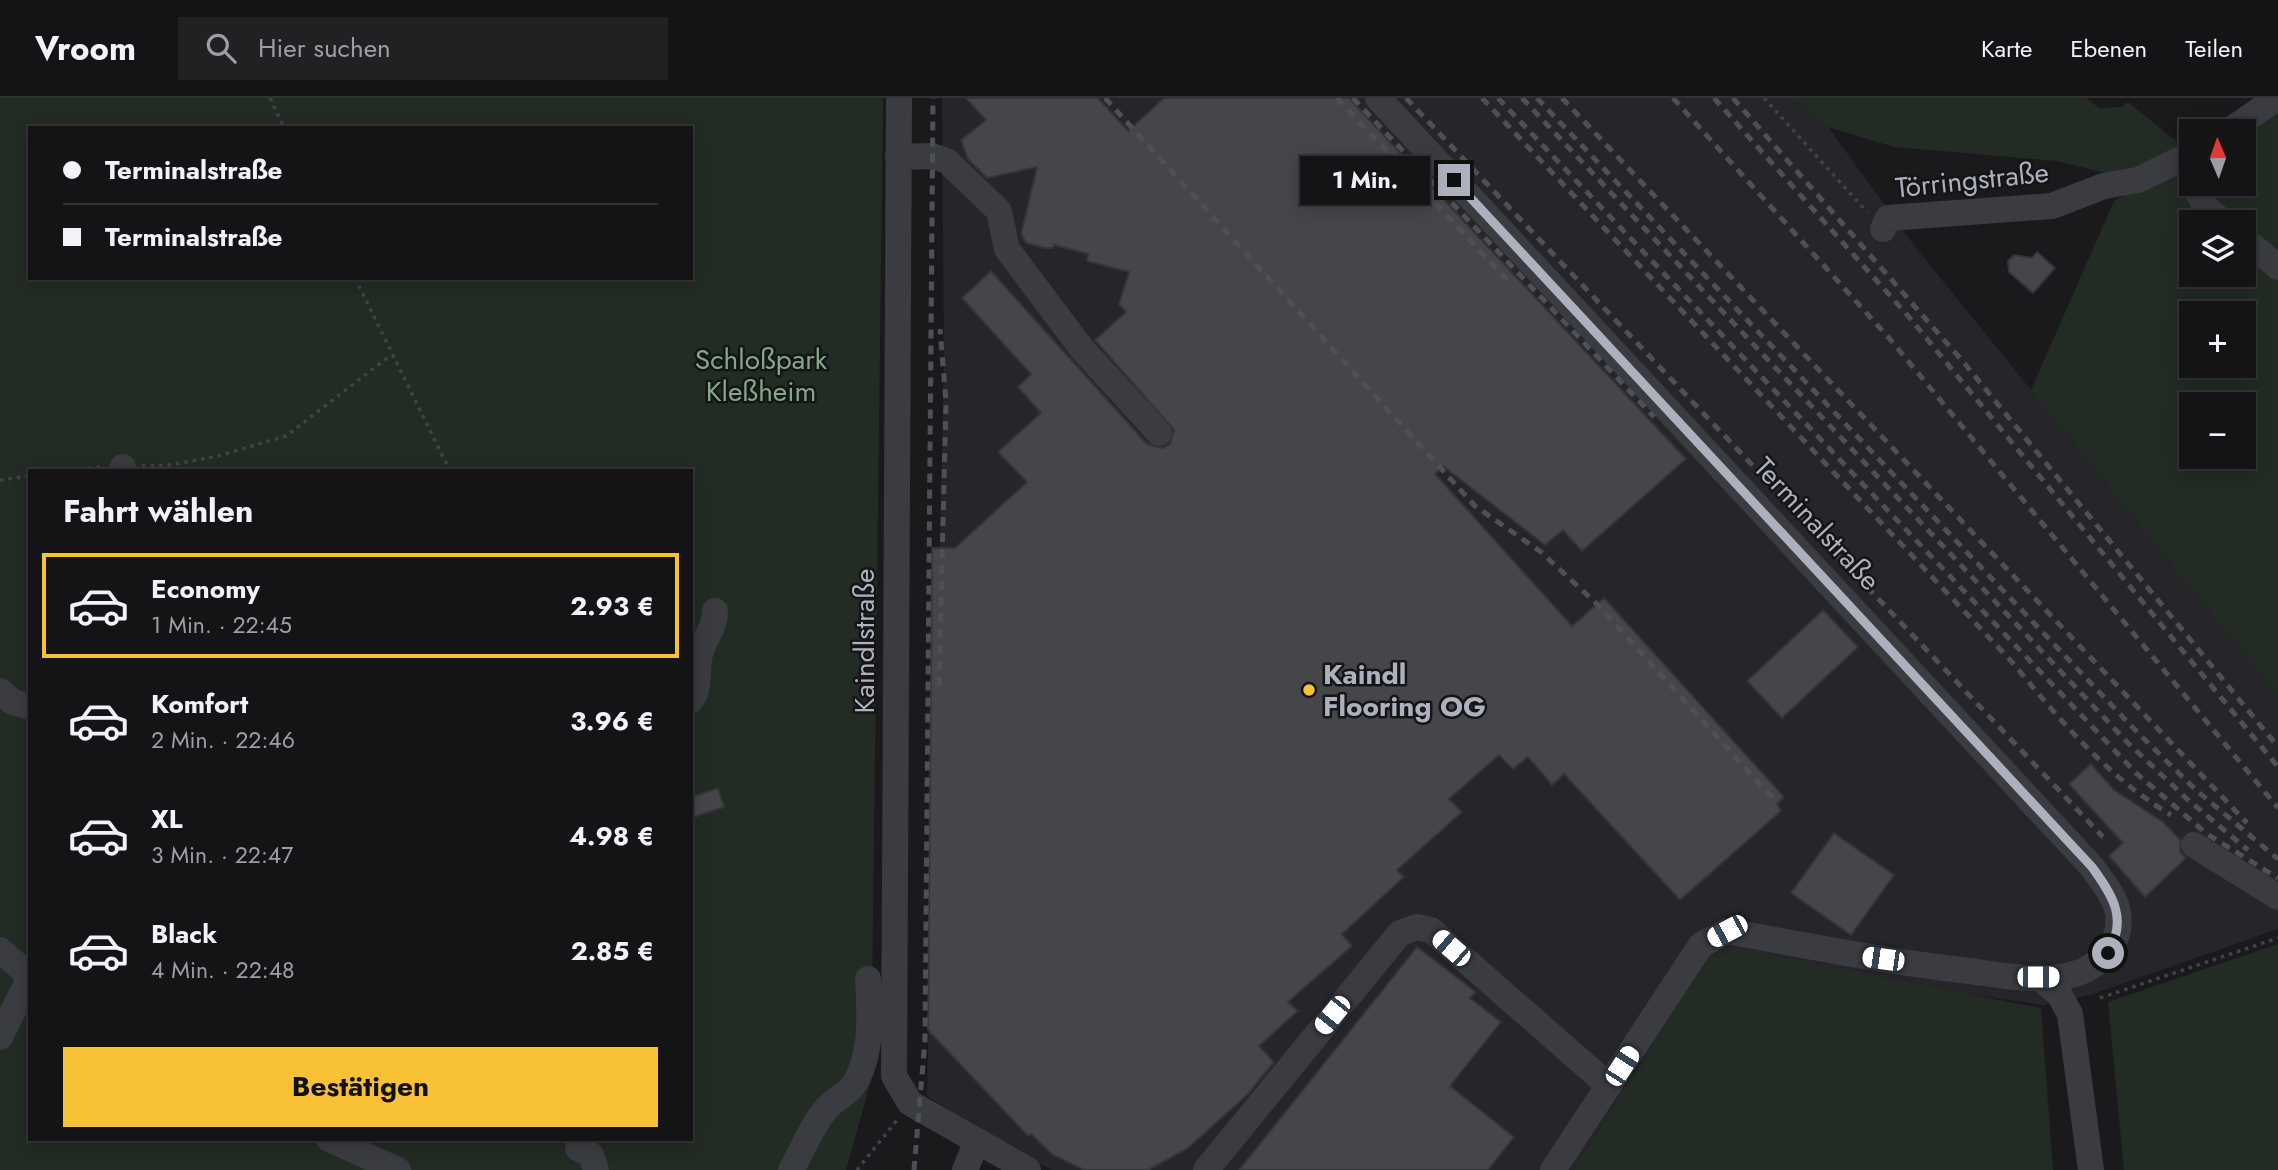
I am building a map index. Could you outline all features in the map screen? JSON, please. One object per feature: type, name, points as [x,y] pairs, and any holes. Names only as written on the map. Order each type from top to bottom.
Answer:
[{"type":"street","name":"Kaindlstraße","points":[[899,98],[893,1045],[894,1076],[910,1103]]},
{"type":"street","name":"Terminalstraße","points":[[1378,98],[2092,867],[2106,886],[2118,912],[2117,938],[2108,953],[2090,968],[2062,977],[2038,977],[1926,965],[1727,931],[1701,945],[1553,1170]]},
{"type":"street","points":[[2246,119],[2277,98]]},
{"type":"street","points":[[898,157],[932,156],[947,161],[999,211],[1007,249],[1082,349],[1159,433]]},
{"type":"street","name":"Törringstraße","points":[[1883,229],[1888,218],[2052,206],[2104,186],[2138,180],[2179,166]]},
{"type":"street","points":[[2256,249],[2278,267]]},
{"type":"street","points":[[693,694],[699,675],[699,655],[715,624],[715,611]]},
{"type":"street","points":[[0,691],[13,702],[28,706]]},
{"type":"street","points":[[2194,845],[2278,897]]},
{"type":"street","points":[[1206,1170],[1400,933],[1417,927],[1431,930],[1609,1086]]},
{"type":"street","points":[[0,950],[28,974]]},
{"type":"street","points":[[2038,977],[2059,995],[2070,1014],[2091,1170]]},
{"type":"street","points":[[791,1170],[810,1132],[827,1108],[852,1087],[862,1066],[869,1016],[868,979]]},
{"type":"street","points":[[0,1037],[28,980]]},
{"type":"street","points":[[910,1103],[1028,1170]]},
{"type":"street","points":[[333,1141],[398,1170]]},
{"type":"street","points":[[965,1170],[977,1141]]},
{"type":"street","points":[[579,1148],[591,1155],[596,1170]]},
{"type":"path","points":[[270,98],[283,126]]},
{"type":"path","points":[[1763,98],[1883,229]]},
{"type":"path","points":[[356,280],[449,469]]},
{"type":"path","points":[[123,469],[170,465],[218,456],[286,436],[391,355]]},
{"type":"path","points":[[0,481],[28,476]]},
{"type":"path","points":[[2100,999],[2178,970],[2278,938]]},
{"type":"path","points":[[857,1170],[910,1103]]},
{"type":"shaded area","points":[[942,98],[1796,98],[1828,127],[1916,248],[2278,694],[2278,929],[2093,994],[2044,1005],[1719,958],[1573,1170],[1052,1170],[992,1138],[927,1096],[944,366]]},
{"type":"green space","name":"Schloßpark Kleßheim","points":[[0,98],[883,98],[871,1081],[846,1170],[0,1170]]},
{"type":"green space","points":[[1792,98],[2086,98],[2099,108],[2122,107],[2128,102],[2179,144],[2179,155],[2130,179],[2057,161],[1894,147],[1828,127]]},
{"type":"green space","points":[[2278,112],[2278,262],[2256,243],[2256,210],[2220,210],[2209,196],[2256,196],[2256,124]]},
{"type":"green space","points":[[2174,174],[2179,177],[2179,196],[2196,196],[2206,210],[2179,210],[2179,287],[2256,287],[2256,256],[2278,274],[2278,695],[2031,390],[2114,201],[2163,175]]},
{"type":"green space","points":[[2278,944],[2278,1170],[2124,1170],[2108,1002]]},
{"type":"green space","points":[[1750,951],[2041,1008],[2053,1170],[1573,1170],[1707,960],[1718,954]]},
{"type":"building","name":"Kaindl Flooring OG","points":[[966,98],[1098,98],[1128,131],[1164,98],[1349,98],[1686,459],[1582,551],[1563,530],[1545,545],[1443,466],[1435,474],[1572,626],[1604,598],[1784,797],[1777,804],[1781,811],[1680,900],[1564,774],[1552,785],[1528,757],[1513,769],[1499,755],[1449,799],[1462,812],[1397,870],[1404,877],[1342,934],[1352,946],[1288,1002],[1298,1011],[1259,1046],[1274,1062],[1247,1095],[1187,1149],[1148,1170],[1084,1170],[1053,1155],[1031,1134],[1028,1136],[928,1030],[932,548],[955,548],[1027,482],[998,452],[1041,413],[1018,387],[1031,374],[962,298],[991,271],[1147,444],[1163,448],[1170,444],[1174,430],[1095,340],[1126,312],[1119,304],[1129,272],[1087,261],[1088,254],[1054,245],[1053,248],[1044,248],[1026,243],[1021,234],[1037,167],[987,178],[968,159],[961,140],[986,120]]},
{"type":"building","points":[[2037,252],[2055,268],[2033,293],[2009,272],[2008,261],[2014,255],[2032,258]]},
{"type":"building","points":[[1823,610],[1858,647],[1782,718],[1747,681]]},
{"type":"building","points":[[2091,764],[2114,790],[2163,822],[2180,840],[2180,852],[2186,858],[2145,897],[2109,856],[2123,843],[2069,784]]},
{"type":"building","points":[[718,788],[724,807],[693,817],[693,796]]},
{"type":"building","points":[[1834,833],[1894,875],[1851,935],[1791,893]]},
{"type":"building","points":[[1417,947],[1476,992],[1470,998],[1501,1022],[1450,1086],[1514,1137],[1488,1170],[1239,1170]]},
{"type":"railway","points":[[914,1170],[925,1040],[933,98]]},
{"type":"railway","points":[[1105,98],[1475,506],[1541,552],[1598,605],[1776,802]]},
{"type":"railway","points":[[1337,98],[1508,281]]},
{"type":"railway","points":[[1353,98],[1654,417]]},
{"type":"railway","points":[[1406,98],[2103,837]]},
{"type":"railway","points":[[1482,98],[2012,662],[2085,746],[2125,783],[2171,815]]},
{"type":"railway","points":[[1498,98],[2136,773],[2207,834],[2278,878]]},
{"type":"railway","points":[[1522,98],[2128,743],[2187,799],[2248,850]]},
{"type":"railway","points":[[1537,98],[2138,733],[2196,790],[2278,859]]},
{"type":"railway","points":[[1562,98],[2247,823]]},
{"type":"railway","points":[[1673,98],[1889,338],[2278,808]]},
{"type":"railway","points":[[1714,98],[1909,317],[2278,767]]},
{"type":"railway","points":[[1733,98],[1965,364],[2278,747]]},
{"type":"railway","points":[[939,686],[946,402],[940,329]]},
{"type":"place","name":"Kaindl Flooring OG","points":[[1309,690]]},
{"type":"route","points":[[1454,180],[2092,867],[2106,886],[2118,912],[2117,938],[2108,953]]}]
